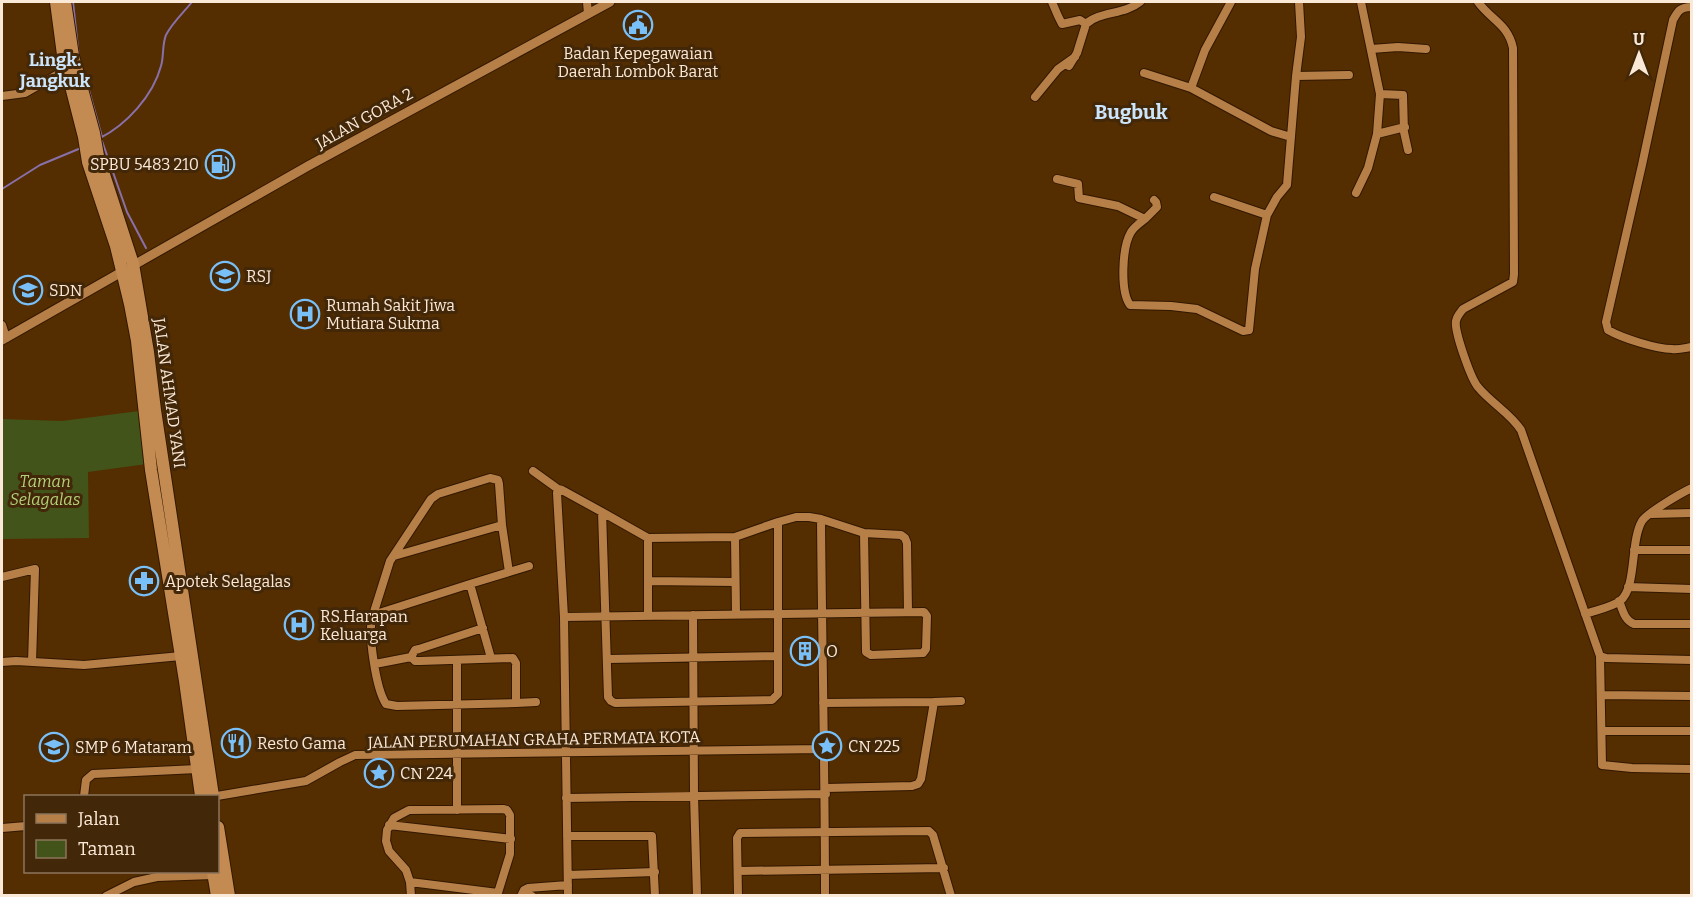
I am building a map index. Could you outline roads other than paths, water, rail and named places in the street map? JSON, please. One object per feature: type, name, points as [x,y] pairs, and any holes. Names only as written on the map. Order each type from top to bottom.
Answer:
[{"type":"highway","points":[[56,2],[59,36],[67,69],[84,114]]},
{"type":"highway","points":[[65,2],[77,55],[84,114]]},
{"type":"highway","name":"JALAN AHMAD YANI","points":[[84,114],[95,165],[134,264],[148,352],[188,669],[215,795]]},
{"type":"highway","points":[[95,165],[128,291],[137,341],[151,470],[188,669],[201,795]]},
{"type":"highway","points":[[219,838],[229,896]]},
{"type":"highway","points":[[213,873],[217,896]]},
{"type":"street","points":[[586,2],[588,14]]},
{"type":"street","name":"JALAN GORA 2","points":[[4,339],[308,166],[610,2]]},
{"type":"street","points":[[1052,2],[1062,24],[1080,20],[1086,24]]},
{"type":"street","points":[[1070,66],[1086,24],[1095,18],[1130,9],[1140,2]]},
{"type":"street","points":[[1191,88],[1205,50],[1232,2]]},
{"type":"street","points":[[1154,200],[1157,207],[1132,231],[1125,252],[1124,275],[1128,304],[1197,309],[1246,331],[1250,328],[1255,269],[1267,215],[1287,185],[1301,37],[1299,2]]},
{"type":"street","points":[[1356,193],[1370,161],[1377,135],[1380,94],[1361,2]]},
{"type":"street","points":[[1478,2],[1506,30],[1513,48],[1515,274],[1513,282],[1463,309],[1455,323],[1457,332],[1473,380],[1483,393],[1515,420],[1521,430],[1600,656],[1602,765],[1692,769]]},
{"type":"street","points":[[1692,7],[1682,8],[1673,20],[1606,322],[1608,330],[1615,334],[1652,345],[1672,349],[1692,347]]},
{"type":"street","points":[[1371,49],[1398,47],[1426,49]]},
{"type":"street","points":[[1035,97],[1058,69],[1075,57]]},
{"type":"street","points":[[2,96],[25,93],[67,69]]},
{"type":"street","points":[[1144,73],[1191,88],[1271,131],[1291,137]]},
{"type":"street","points":[[1296,76],[1349,75]]},
{"type":"street","points":[[1380,94],[1403,95],[1404,127],[1408,150]]},
{"type":"street","points":[[1377,135],[1404,127]]},
{"type":"street","points":[[1056,179],[1078,184],[1079,198],[1118,206],[1145,219]]},
{"type":"street","points":[[1214,197],[1267,215]]},
{"type":"street","points":[[2,325],[4,339]]},
{"type":"street","points":[[533,471],[558,489],[648,538],[735,537],[796,517],[821,519],[864,533],[902,536],[907,543],[908,612]]},
{"type":"street","points":[[509,572],[498,480],[490,478],[434,497],[390,561],[371,620],[370,636],[381,695],[386,705],[397,706],[536,702]]},
{"type":"street","points":[[1585,614],[1619,601],[1625,595],[1642,521],[1677,495],[1692,488]]},
{"type":"street","points":[[558,489],[564,617],[568,896]]},
{"type":"street","points":[[602,512],[608,697],[615,703],[775,699],[778,694],[778,522]]},
{"type":"street","points":[[1650,514],[1692,513]]},
{"type":"street","points":[[821,519],[826,791],[825,896]]},
{"type":"street","points":[[394,556],[502,525]]},
{"type":"street","points":[[564,617],[736,614],[778,614],[822,613],[866,613],[924,612],[927,616],[926,650],[923,653],[867,654],[865,650],[866,613],[864,533]]},
{"type":"street","points":[[735,537],[736,614]]},
{"type":"street","points":[[648,538],[648,616]]},
{"type":"street","points":[[1634,550],[1692,550]]},
{"type":"street","points":[[373,615],[529,566]]},
{"type":"street","points":[[2,577],[35,569],[32,662]]},
{"type":"street","points":[[648,582],[735,582]]},
{"type":"street","points":[[470,584],[491,658]]},
{"type":"street","points":[[1628,587],[1692,589]]},
{"type":"street","points":[[1619,601],[1626,618],[1634,624],[1692,624]]},
{"type":"street","points":[[693,615],[696,896]]},
{"type":"street","points":[[375,664],[411,657],[415,650],[483,628]]},
{"type":"street","points":[[608,659],[778,656]]},
{"type":"street","points":[[1600,656],[1692,660]]},
{"type":"street","points":[[411,657],[415,661],[509,657],[515,660],[516,703]]},
{"type":"street","points":[[457,660],[458,810]]},
{"type":"street","points":[[2,662],[188,669]]},
{"type":"street","points":[[1601,695],[1692,696]]},
{"type":"street","points":[[823,703],[961,701]]},
{"type":"street","points":[[566,798],[694,796],[912,786],[918,784],[921,779],[934,702]]},
{"type":"street","points":[[1602,730],[1692,731]]},
{"type":"street","name":"JALAN PERUMAHAN GRAHA PERMATA KOTA","points":[[219,795],[297,784],[311,779],[351,756],[824,749]]},
{"type":"street","points":[[84,795],[86,780],[93,774],[197,769]]},
{"type":"street","points":[[410,882],[498,894],[509,860],[511,839],[510,815],[507,810],[409,810],[394,818],[389,825],[386,841],[389,851],[406,870],[411,896]]},
{"type":"street","points":[[389,825],[511,839]]},
{"type":"street","points":[[2,828],[24,826]]},
{"type":"street","points":[[738,896],[737,838],[740,833],[929,831],[933,835],[951,896]]},
{"type":"street","points":[[567,836],[652,836],[655,896]]},
{"type":"street","points":[[738,872],[944,868]]},
{"type":"street","points":[[568,875],[655,872]]},
{"type":"street","points":[[106,896],[134,882],[150,878],[213,873]]},
{"type":"street","points":[[532,896],[522,894],[528,888],[568,885]]},
{"type":"waterway","points":[[73,2],[79,57]]},
{"type":"waterway","points":[[100,138],[129,117],[145,99],[161,66],[166,35],[192,2]]},
{"type":"waterway","points":[[85,76],[102,137]]},
{"type":"waterway","points":[[102,141],[127,212],[146,248]]},
{"type":"waterway","points":[[2,189],[40,165],[81,148]]},
{"type":"place","name":"Badan Kepegawaian Daerah Lombok Barat","points":[[638,25]]},
{"type":"place","name":"SPBU 5483 210","points":[[220,164]]},
{"type":"place","name":"RSJ","points":[[225,276]]},
{"type":"place","name":"SDN","points":[[28,290]]},
{"type":"place","name":"Rumah Sakit Jiwa Mutiara Sukma","points":[[305,314]]},
{"type":"place","name":"Apotek Selagalas","points":[[144,581]]},
{"type":"place","name":"RS.Harapan Keluarga","points":[[299,625]]},
{"type":"place","name":"O","points":[[805,651]]},
{"type":"place","name":"Resto Gama","points":[[236,743]]},
{"type":"place","name":"CN 225","points":[[827,746]]},
{"type":"place","name":"SMP 6 Mataram","points":[[54,747]]},
{"type":"place","name":"CN 224","points":[[379,773]]},
{"type":"district","name":"Lingk. Jangkuk","points":[[55,70]]},
{"type":"district","name":"Bugbuk","points":[[1131,112]]},
{"type":"park label","name":"Taman Selagalas","points":[[45,490]]}]
